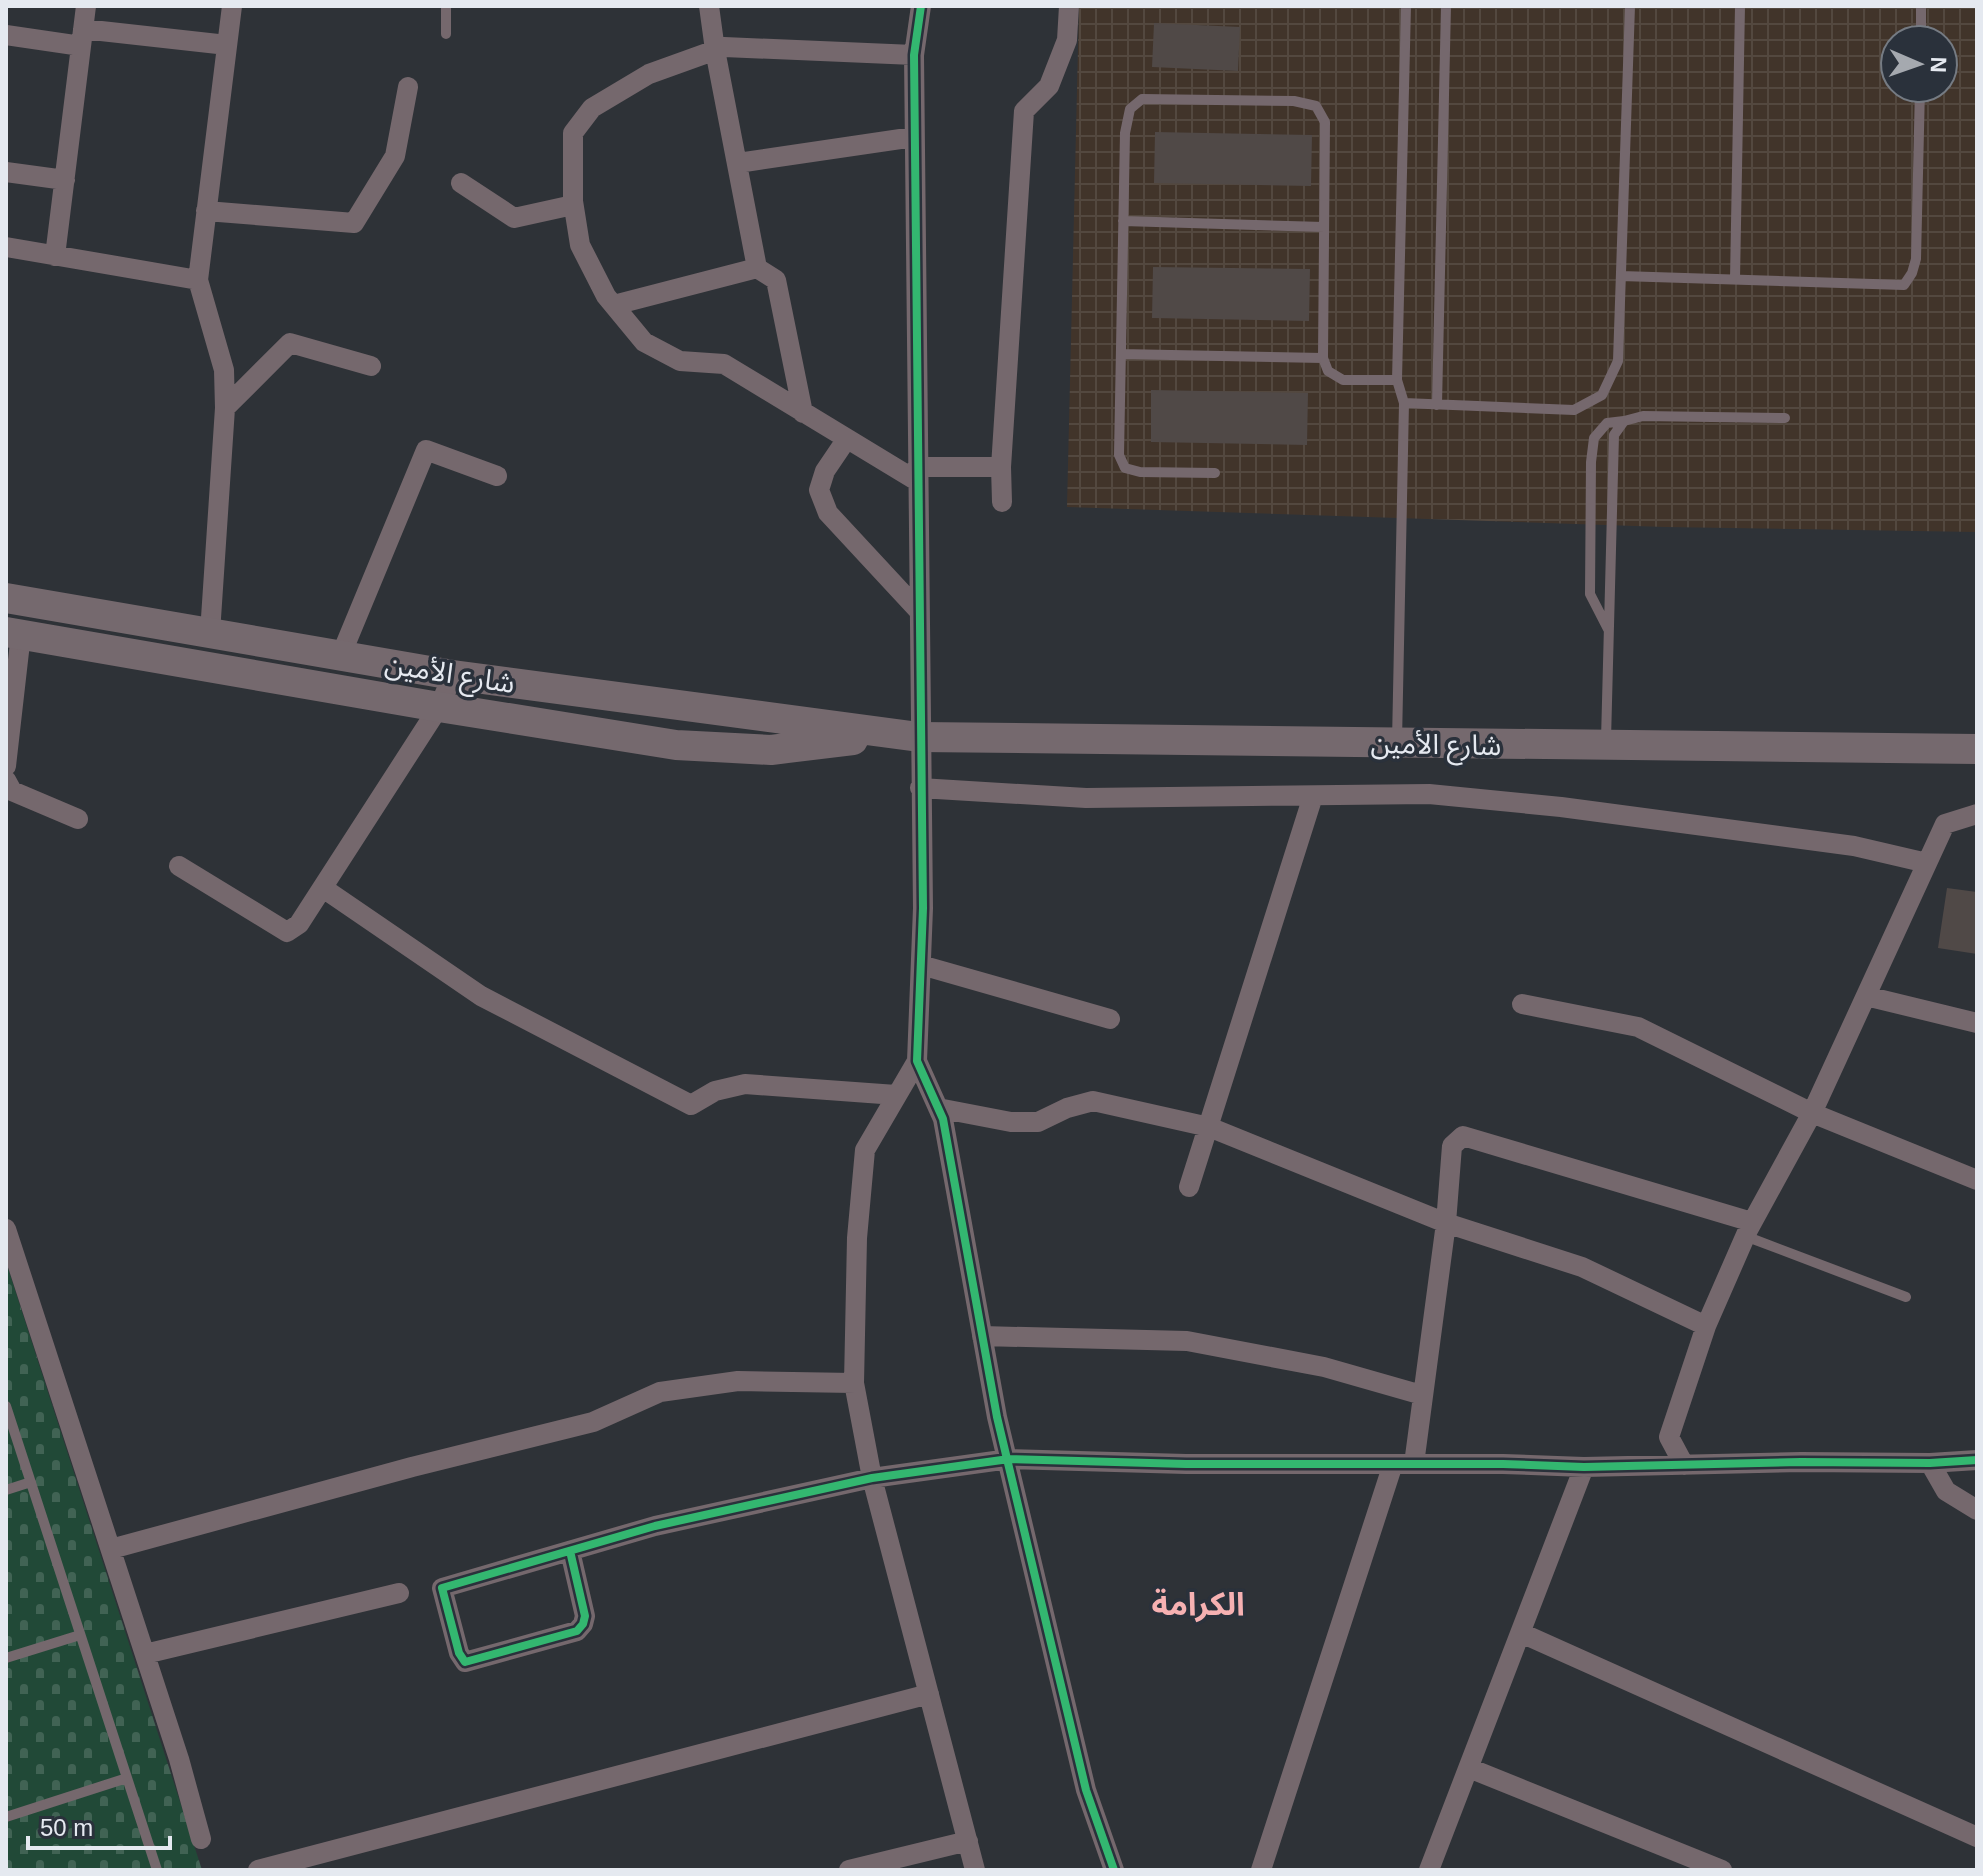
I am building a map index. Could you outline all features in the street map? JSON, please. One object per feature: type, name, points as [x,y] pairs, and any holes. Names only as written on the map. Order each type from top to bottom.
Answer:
[{"type":"main road","name":"شارع الأمين","points":[[6,598],[453,675],[907,736]]},
{"type":"main road","name":"شارع الأمين","points":[[14,633],[439,707],[691,746],[771,750],[907,736],[1977,749]]},
{"type":"street","points":[[55,256],[86,6]]},
{"type":"street","points":[[210,633],[225,408],[224,370],[198,280],[232,6]]},
{"type":"street","points":[[709,6],[757,268]]},
{"type":"street","points":[[921,6],[914,55],[918,610],[907,736],[920,788],[923,908],[917,1061],[943,1119],[997,1417],[1086,1790],[1114,1870]]},
{"type":"street","points":[[1002,502],[1001,467],[1024,111],[1049,86],[1067,40],[1069,6]]},
{"type":"street","points":[[6,35],[227,45]]},
{"type":"street","points":[[914,55],[724,47],[649,74],[592,108],[573,133],[573,205],[580,245],[614,305],[644,342],[680,361],[724,364],[846,440],[917,474],[1001,467]]},
{"type":"street","points":[[206,211],[354,223],[395,156],[408,87]]},
{"type":"street","points":[[738,163],[914,137]]},
{"type":"street","points":[[6,172],[65,180]]},
{"type":"street","points":[[461,183],[514,218],[573,205]]},
{"type":"street","points":[[6,247],[198,280]]},
{"type":"street","points":[[614,305],[757,268],[776,280],[803,413]]},
{"type":"street","points":[[225,408],[290,343],[371,366]]},
{"type":"street","points":[[846,440],[825,471],[819,490],[823,502],[828,513],[918,610]]},
{"type":"street","points":[[341,655],[426,450],[497,476]]},
{"type":"street","points":[[6,766],[14,633]]},
{"type":"street","points":[[179,866],[287,932],[299,924],[439,707],[453,675]]},
{"type":"street","points":[[6,780],[12,791],[78,819]]},
{"type":"street","points":[[920,788],[1086,798],[1429,794],[1561,807],[1854,846],[1927,863]]},
{"type":"street","points":[[1189,1187],[1313,796]]},
{"type":"street","points":[[1684,1465],[1669,1437],[1706,1326],[1749,1229],[1812,1113],[1945,824],[1977,814]]},
{"type":"street","points":[[323,888],[481,996],[691,1105],[715,1091],[745,1084],[896,1095]]},
{"type":"street","points":[[921,965],[1110,1019]]},
{"type":"street","points":[[1866,996],[1977,1023]]},
{"type":"street","points":[[1522,1004],[1638,1027],[1812,1113],[1977,1180]]},
{"type":"street","points":[[917,1061],[865,1150],[857,1238],[854,1383],[872,1478],[975,1870]]},
{"type":"street","points":[[938,1108],[1011,1122],[1038,1122],[1067,1108],[1093,1101],[1209,1127],[1446,1223],[1582,1267],[1706,1326]]},
{"type":"street","points":[[1414,1464],[1446,1223],[1452,1146],[1463,1136],[1749,1229]]},
{"type":"street","points":[[6,1229],[179,1759],[201,1839]]},
{"type":"street","points":[[982,1336],[1187,1341],[1324,1367],[1422,1395]]},
{"type":"street","points":[[111,1549],[412,1467],[593,1422],[660,1392],[738,1381],[854,1383]]},
{"type":"street","points":[[570,1551],[585,1616],[577,1631],[465,1662],[459,1653],[442,1588],[655,1526],[872,1478],[1009,1459],[1186,1464],[1584,1467],[1977,1460]]},
{"type":"street","points":[[1930,1463],[1946,1491],[1977,1510]]},
{"type":"street","points":[[1261,1870],[1393,1464]]},
{"type":"street","points":[[1429,1870],[1584,1467]]},
{"type":"street","points":[[145,1654],[399,1593]]},
{"type":"street","points":[[1521,1633],[1977,1837]]},
{"type":"street","points":[[258,1870],[929,1694]]},
{"type":"street","points":[[1469,1768],[1722,1870]]},
{"type":"street","points":[[849,1870],[968,1841]]},
{"type":"lane","points":[[446,6],[446,34]]},
{"type":"lane","points":[[1397,743],[1404,403],[1397,380],[1406,6]]},
{"type":"lane","points":[[1437,405],[1446,6]]},
{"type":"lane","points":[[1404,403],[1574,410],[1602,395],[1618,361],[1630,6]]},
{"type":"lane","points":[[1735,279],[1740,6]]},
{"type":"lane","points":[[1215,473],[1140,472],[1125,468],[1119,455],[1125,133],[1130,109],[1142,99],[1294,101],[1316,106],[1325,122],[1323,358],[1328,371],[1343,380],[1397,380]]},
{"type":"lane","points":[[1621,276],[1904,285],[1916,259],[1920,104]]},
{"type":"lane","points":[[1123,221],[1324,227]]},
{"type":"lane","points":[[1121,354],[1323,358]]},
{"type":"lane","points":[[1609,631],[1590,594],[1594,438],[1607,423],[1643,416],[1785,418]]},
{"type":"lane","points":[[1606,746],[1614,435],[1624,421]]},
{"type":"lane","points":[[1749,1229],[1906,1297]]},
{"type":"lane","points":[[6,1406],[157,1870]]},
{"type":"lane","points":[[6,1490],[31,1482]]},
{"type":"lane","points":[[6,1658],[80,1635]]},
{"type":"lane","points":[[6,1817],[127,1778]]},
{"type":"shaded area","points":[[1079,6],[1977,6],[1977,532],[1665,527],[1067,507]]},
{"type":"green space","points":[[6,1262],[202,1870],[6,1870]]},
{"type":"building","points":[[1154,23],[1240,27],[1238,71],[1152,67]]},
{"type":"building","points":[[1155,132],[1312,135],[1311,186],[1154,183]]},
{"type":"building","points":[[1153,267],[1310,269],[1309,321],[1152,318]]},
{"type":"building","points":[[1151,390],[1308,393],[1307,445],[1151,442]]},
{"type":"building","points":[[1947,888],[1977,892],[1977,954],[1938,948]]},
{"type":"cycle path","points":[[921,6],[914,55],[923,908],[917,1061],[943,1119],[997,1417],[1086,1790],[1114,1870]]},
{"type":"cycle path","points":[[570,1551],[585,1616],[577,1631],[465,1662],[459,1653],[442,1588],[655,1526],[872,1478],[1009,1459],[1186,1464],[1584,1467],[1977,1460]]},
{"type":"district","name":"الكرامة","points":[[1198,1604]]}]
